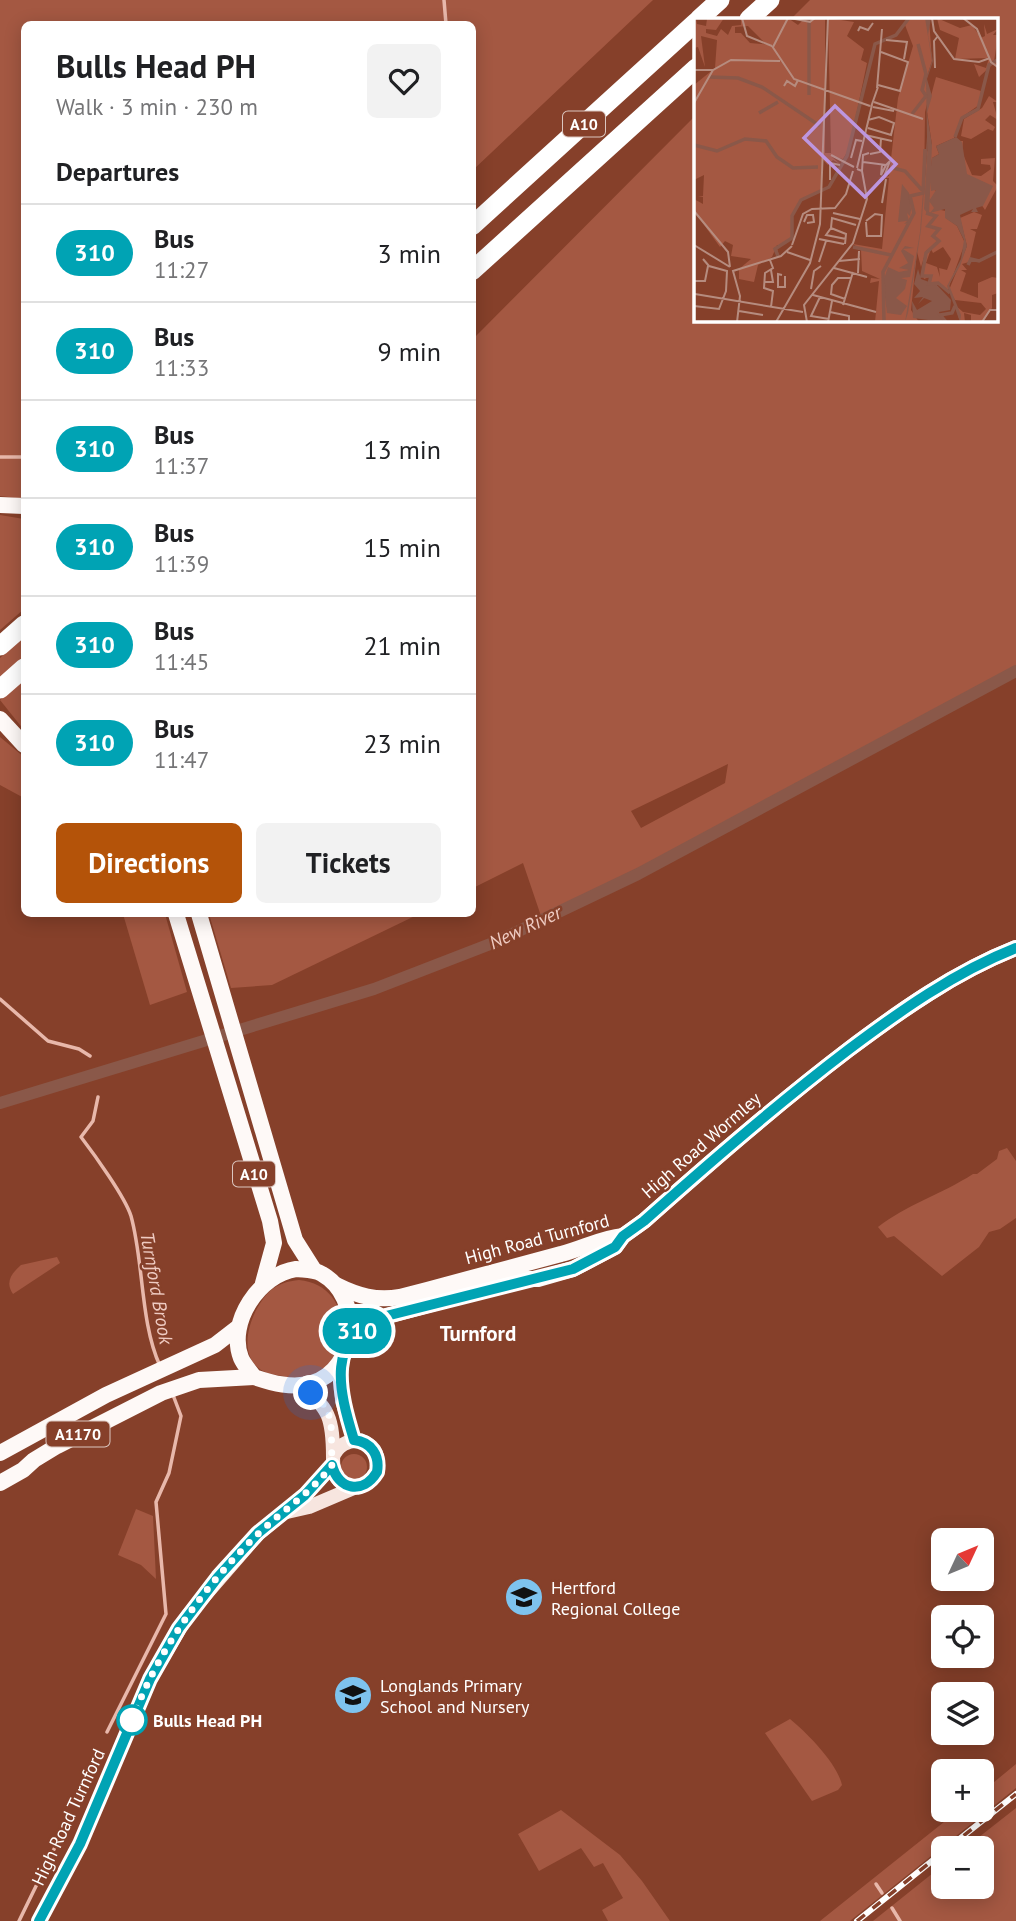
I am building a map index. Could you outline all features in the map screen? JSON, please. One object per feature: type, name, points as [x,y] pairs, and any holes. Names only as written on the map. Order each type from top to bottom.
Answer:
[{"type":"highway","name":"A10","points":[[701,18],[720,0]]},
{"type":"highway","points":[[750,18],[770,0]]},
{"type":"highway","name":"A10","points":[[476,222],[694,25]]},
{"type":"highway","name":"A10","points":[[476,268],[694,70]]},
{"type":"highway","points":[[476,205],[500,184],[568,139]]},
{"type":"highway","points":[[476,278],[492,254]]},
{"type":"highway","points":[[0,646],[21,628]]},
{"type":"highway","points":[[0,690],[21,671]]},
{"type":"main road","points":[[0,505],[21,506]]},
{"type":"main road","points":[[0,719],[19,739]]},
{"type":"main road","name":"A10","points":[[177,917],[270,1221],[274,1243],[263,1283]]},
{"type":"main road","name":"A10","points":[[200,917],[295,1240],[314,1270]]},
{"type":"main road","name":"High Road Wormley","points":[[623,1236],[644,1221],[776,1105],[872,1032],[962,973],[1016,948]]},
{"type":"main road","name":"High Road Turnford","points":[[336,1285],[362,1297],[389,1299],[565,1253],[609,1237],[623,1236]]},
{"type":"main road","name":"High Road Turnford","points":[[349,1339],[373,1320],[523,1279],[552,1275],[589,1262],[615,1247],[623,1236]]},
{"type":"main road","points":[[523,1279],[534,1270],[537,1259]]},
{"type":"main road","points":[[354,1440],[342,1401],[340,1363],[349,1339],[350,1317],[336,1285],[314,1270],[286,1270],[263,1283],[237,1328],[241,1359],[254,1377],[297,1386],[311,1393],[325,1406],[331,1420],[330,1466],[341,1483],[356,1487]]},
{"type":"main road","name":"A1170","points":[[4,1447],[215,1345],[237,1328]]},
{"type":"main road","points":[[297,1386],[326,1377],[340,1363]]},
{"type":"main road","name":"A1170","points":[[0,1483],[23,1470],[34,1460],[98,1424],[161,1393],[185,1384],[219,1378],[254,1377]]},
{"type":"main road","points":[[285,1512],[309,1507],[356,1487],[373,1478],[379,1464],[369,1445],[354,1440],[341,1444],[330,1466]]},
{"type":"main road","points":[[0,1468],[34,1460]]},
{"type":"main road","name":"High Road Turnford","points":[[39,1921],[80,1844],[150,1679],[179,1628],[197,1603],[252,1540],[285,1512],[330,1466]]},
{"type":"shaded area","points":[[0,0],[653,0],[476,167],[476,21],[21,21],[21,499],[0,496]]},
{"type":"shaded area","points":[[810,0],[1016,0],[1016,666],[682,846],[541,916],[523,863],[476,886],[476,336],[694,117],[694,322],[998,322],[998,18],[792,18]],"holes":[[[728,764],[725,783],[641,828],[631,811]]]},
{"type":"shaded area","points":[[0,515],[21,518],[21,612],[0,630]]},
{"type":"shaded area","points":[[21,639],[21,661],[0,679],[0,658]]},
{"type":"shaded area","points":[[21,682],[21,726],[0,700]]},
{"type":"shaded area","points":[[0,737],[21,754],[21,796],[0,785]]},
{"type":"shaded area","points":[[124,917],[166,917],[187,992],[150,1005]]},
{"type":"shaded area","points":[[210,917],[413,917],[272,985],[231,988]]},
{"type":"shaded area","points":[[1007,1148],[1016,1161],[1016,1218],[1000,1229],[989,1232],[979,1247],[942,1276],[894,1236],[887,1238],[878,1227],[912,1206],[977,1174],[997,1159],[999,1151]]},
{"type":"shaded area","points":[[57,1257],[60,1263],[13,1294],[9,1286],[10,1278],[21,1265]]},
{"type":"shaded area","points":[[299,1280],[319,1286],[332,1297],[340,1313],[342,1330],[339,1348],[330,1363],[317,1374],[299,1379],[263,1371],[254,1364],[247,1343],[252,1320],[263,1299],[276,1286]]},
{"type":"shaded area","points":[[354,1454],[363,1458],[367,1467],[363,1476],[354,1480],[345,1476],[341,1467],[345,1458]]},
{"type":"shaded area","points":[[136,1509],[153,1516],[156,1579],[141,1565],[118,1555]]},
{"type":"shaded area","points":[[790,1719],[828,1758],[842,1785],[838,1790],[812,1801],[765,1733]]},
{"type":"shaded area","points":[[1016,1764],[1016,1788],[994,1806],[994,1782]]},
{"type":"shaded area","points":[[1016,1808],[1016,1921],[873,1921],[931,1875],[931,1899],[994,1899],[994,1836],[980,1836]]},
{"type":"shaded area","points":[[561,1810],[620,1855],[670,1921],[608,1921],[602,1910],[623,1898],[603,1863],[594,1867],[581,1848],[539,1871],[518,1834]]},
{"type":"shaded area","points":[[944,1822],[974,1822],[956,1836],[931,1836],[931,1856],[850,1921],[820,1921]]},
{"type":"waterway","points":[[444,0],[446,21]]},
{"type":"waterway","points":[[0,457],[21,457]]},
{"type":"waterway","name":"New River","points":[[0,1103],[374,989],[498,941],[638,874],[1016,671]]},
{"type":"waterway","name":"Turnford Brook","points":[[0,999],[48,1041],[79,1049],[90,1056]]},
{"type":"waterway","name":"Turnford Brook","points":[[98,1097],[93,1121],[81,1137],[116,1187],[131,1216],[145,1312],[160,1366]]},
{"type":"waterway","name":"Turnford Brook","points":[[107,1732],[166,1614],[156,1502],[169,1473],[181,1416],[173,1395]]},
{"type":"waterway","name":"Turnford Brook","points":[[84,1788],[94,1765]]},
{"type":"waterway","name":"Turnford Brook","points":[[19,1921],[57,1843],[74,1816]]},
{"type":"waterway","points":[[876,1884],[882,1893]]},
{"type":"waterway","points":[[892,1908],[900,1921]]},
{"type":"railway","points":[[963,1836],[1016,1794]]},
{"type":"railway","points":[[857,1921],[931,1862]]},
{"type":"bus line","name":"310","points":[[39,1921],[80,1844],[150,1679],[188,1615],[258,1533],[316,1485],[332,1465],[341,1483],[348,1486],[366,1484],[377,1472],[377,1456],[369,1445],[354,1440],[342,1401],[340,1363],[349,1339],[358,1330],[373,1320],[386,1316],[523,1279],[538,1279],[573,1269],[615,1247],[623,1236],[644,1221],[776,1105],[872,1032],[962,973],[1016,948]]},
{"type":"place","name":"Hertford Regional College","points":[[524,1597]]},
{"type":"place","name":"Longlands Primary School and Nursery","points":[[353,1695]]},
{"type":"place","name":"Bulls Head PH","points":[[132,1720]]},
{"type":"district","name":"Turnford","points":[[478,1333]]},
{"type":"route","points":[[132,1720],[150,1679],[179,1628],[197,1603],[258,1533],[316,1485],[332,1465],[331,1420],[325,1406],[311,1393]]}]
